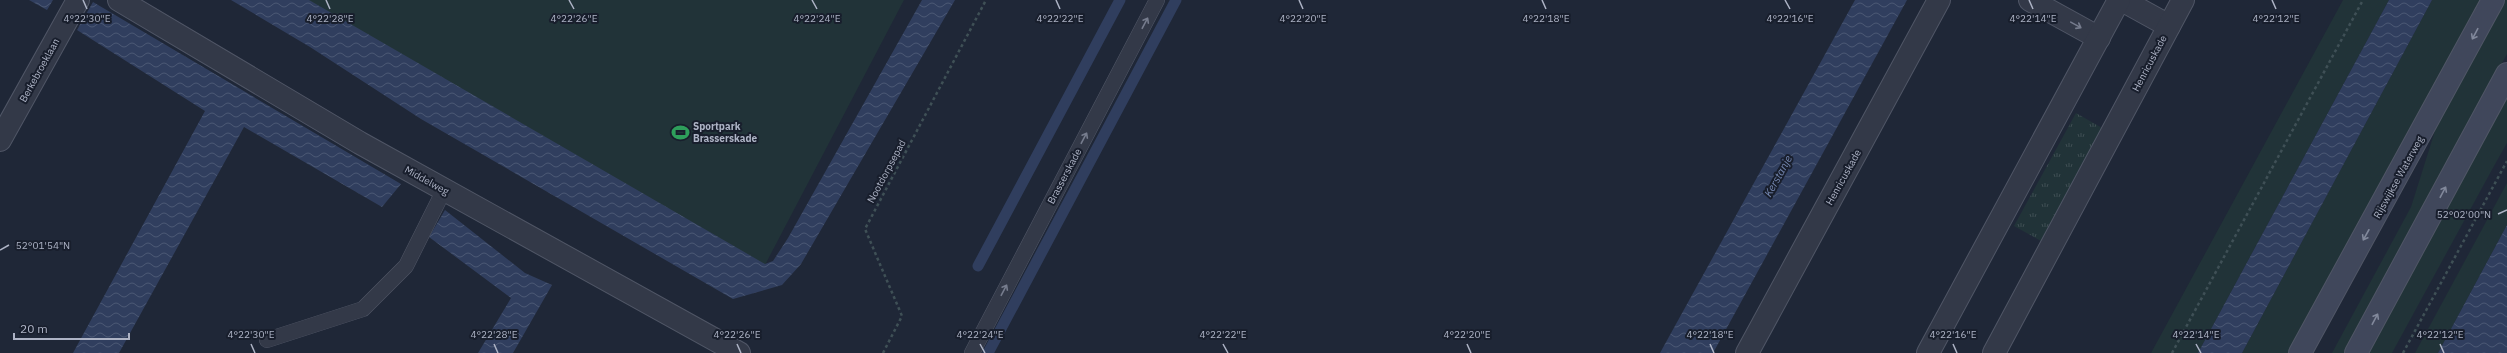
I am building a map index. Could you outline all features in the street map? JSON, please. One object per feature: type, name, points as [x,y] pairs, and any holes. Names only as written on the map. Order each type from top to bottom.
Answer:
[{"type":"main road","name":"Rijswijkse Waterweg","points":[[2300,353],[2494,0]]},
{"type":"main road","points":[[2356,353],[2507,74]]},
{"type":"street","name":"Berkebroeklaan","points":[[0,140],[78,0]]},
{"type":"street","name":"Middelweg","points":[[120,0],[360,143],[444,190],[710,346],[739,353]]},
{"type":"street","name":"Henricuskade","points":[[1747,353],[1939,0]]},
{"type":"street","points":[[2030,0],[2099,38]]},
{"type":"street","name":"Henricuskade","points":[[1928,353],[2120,0],[2169,26]]},
{"type":"street","name":"Henricuskade","points":[[1994,353],[2183,0]]},
{"type":"lane","name":"Brasserskade","points":[[972,353],[1157,0]]},
{"type":"lane","points":[[266,340],[363,308],[406,266],[444,190]]},
{"type":"path","name":"Nootdorpsepad","points":[[883,353],[902,316],[865,229],[986,0]]},
{"type":"path","points":[[2172,353],[2363,0]]},
{"type":"path","points":[[2403,353],[2507,161]]},
{"type":"green space","name":"Sportpark Brasserskade","points":[[287,0],[904,0],[765,265]]},
{"type":"green space","points":[[2343,0],[2389,0],[2198,353],[2151,353]]},
{"type":"green space","points":[[2432,0],[2482,0],[2291,353],[2242,353]]},
{"type":"green space","points":[[2503,0],[2507,0],[2507,54],[2345,353],[2332,353],[2411,207],[2439,118]]},
{"type":"green space","points":[[2507,93],[2507,143],[2392,353],[2367,353]]},
{"type":"green space","points":[[2076,113],[2102,128],[2041,241],[2014,226]]},
{"type":"green space","points":[[2507,183],[2507,225],[2438,353],[2415,353]]},
{"type":"water","points":[[29,0],[53,0],[47,10]]},
{"type":"water","points":[[231,0],[309,0],[765,264],[773,261],[788,238],[922,0],[955,0],[801,264],[782,285],[733,299],[421,119],[310,47]]},
{"type":"water","name":"Kerstanje","points":[[1855,0],[1907,0],[1713,353],[1660,353]]},
{"type":"water","points":[[2389,0],[2432,0],[2242,353],[2198,353]]},
{"type":"water","points":[[93,2],[401,184],[382,207],[244,127],[119,353],[73,353],[205,111],[77,30]]},
{"type":"water","points":[[445,210],[525,273],[552,285],[513,353],[478,353],[511,298],[429,237]]},
{"type":"water","points":[[2507,225],[2507,353],[2438,353]]},
{"type":"waterway","points":[[978,266],[1120,0]]},
{"type":"waterway","points":[[988,353],[1176,0]]},
{"type":"place","name":"Sportpark Brasserskade","points":[[680,132]]}]
